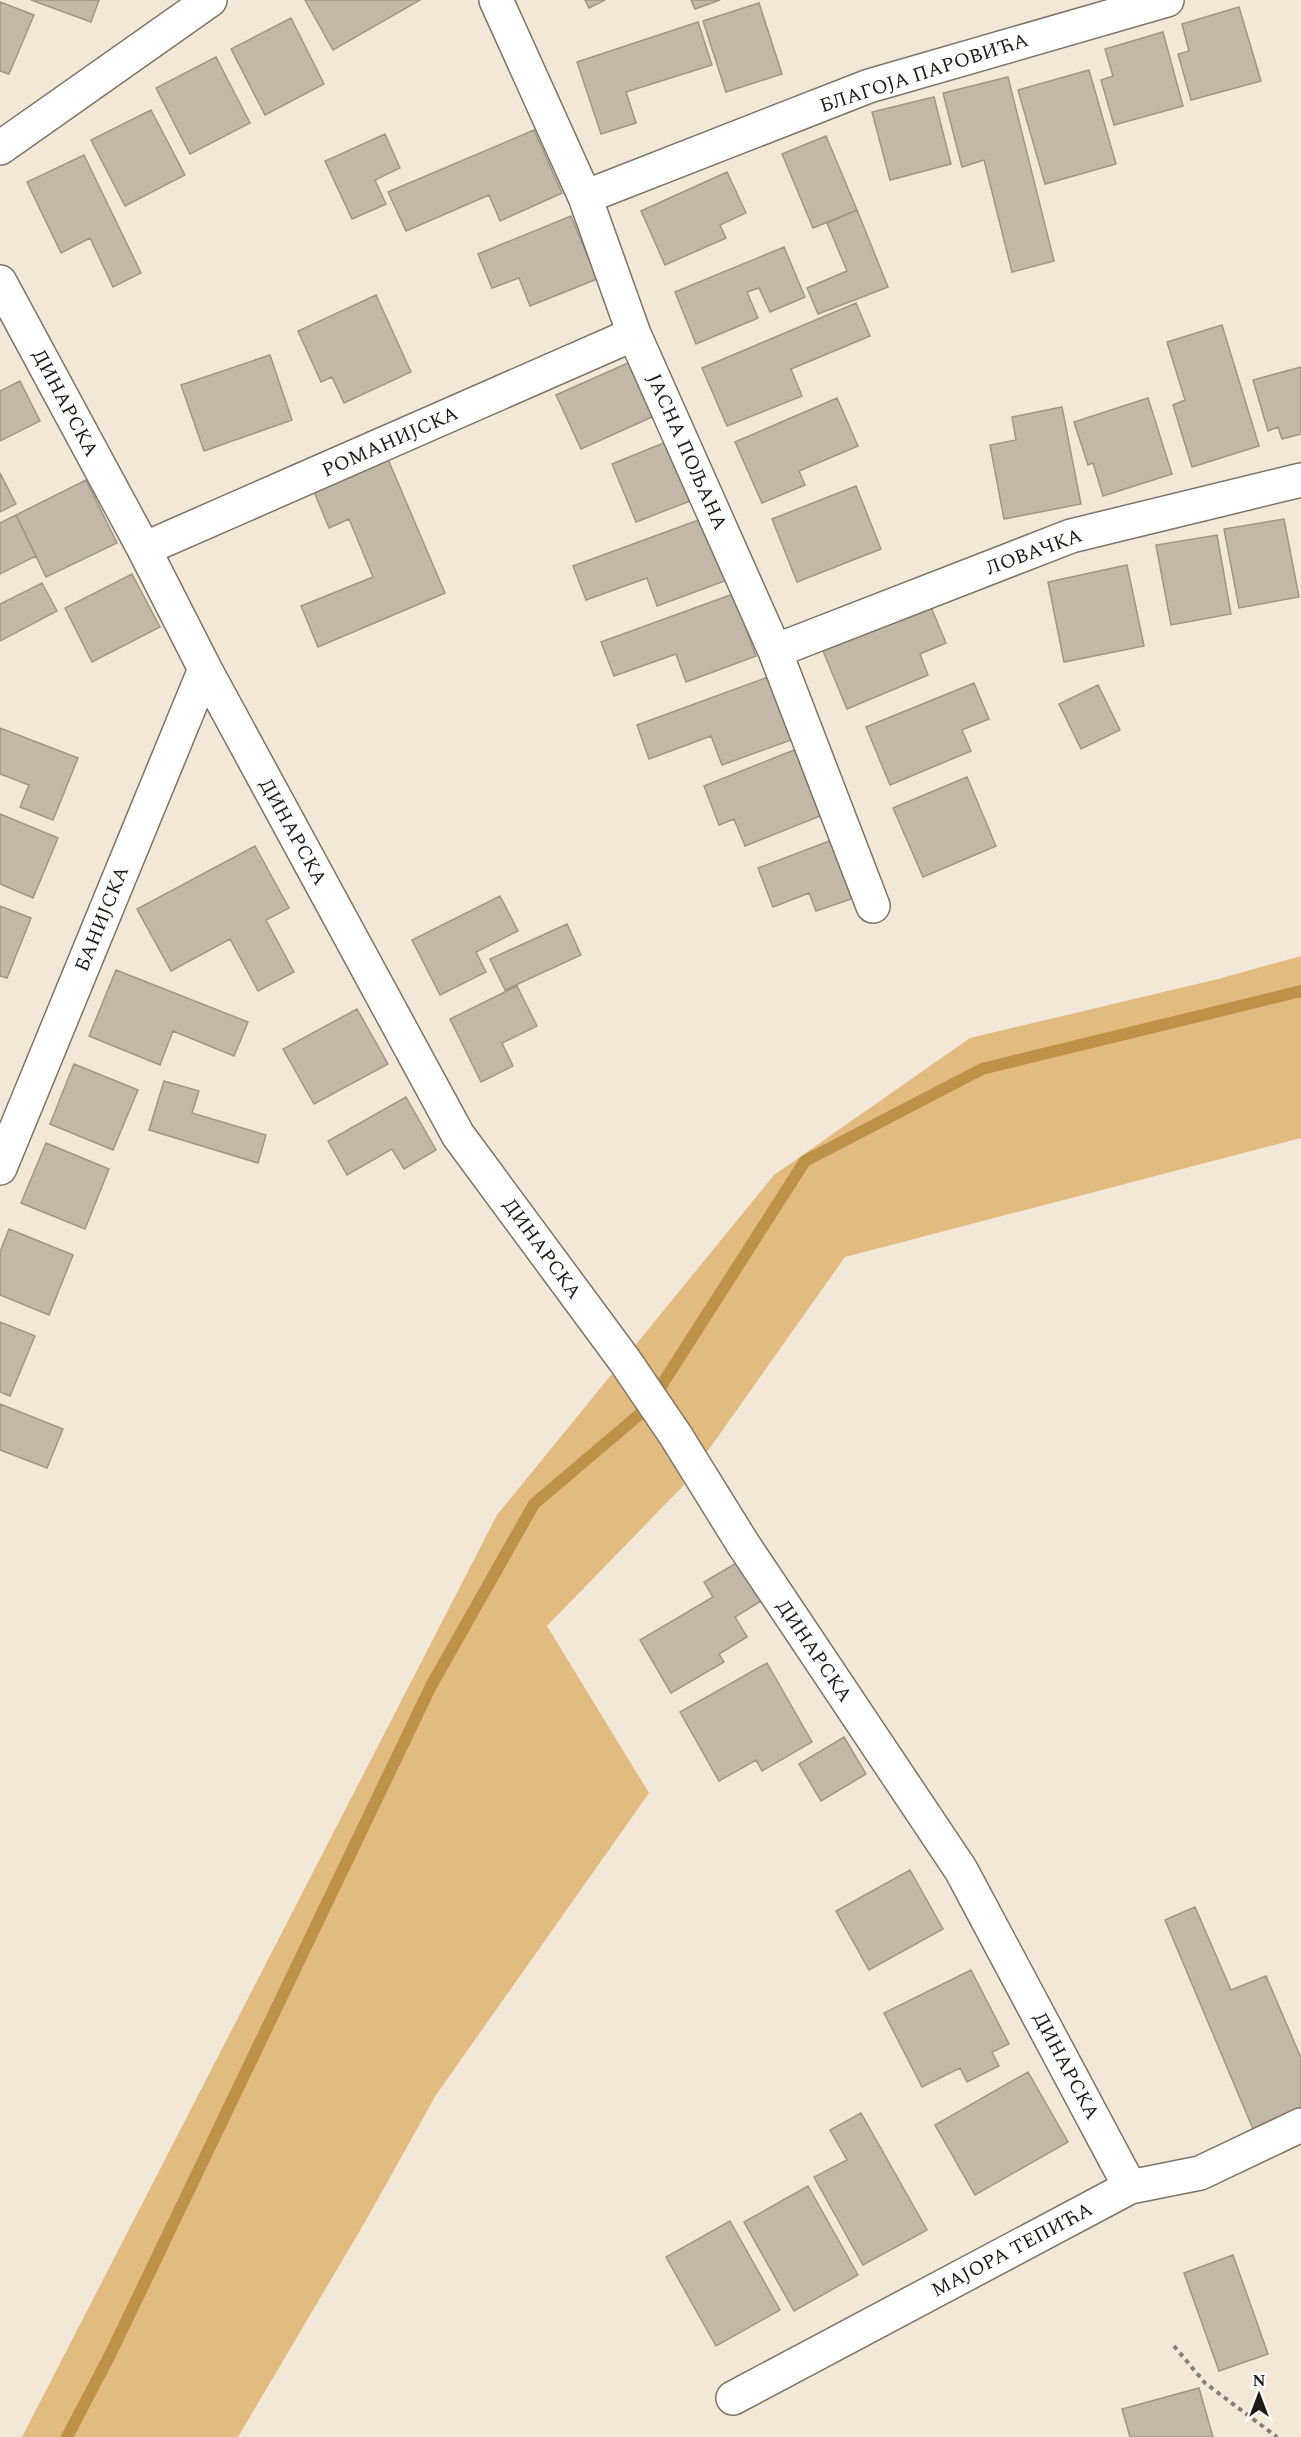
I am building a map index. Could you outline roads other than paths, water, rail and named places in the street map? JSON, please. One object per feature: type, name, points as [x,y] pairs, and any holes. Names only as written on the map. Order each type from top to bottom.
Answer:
[{"type":"street","points":[[0,148],[210,0]]},
{"type":"street","name":"ЈАСНА ПОЉАНА","points":[[496,0],[585,197],[634,334],[775,651],[873,906]]},
{"type":"street","name":"БЛАГОЈА ПАРОВИЋА","points":[[585,197],[869,86],[1167,0]]},
{"type":"street","name":"ДИНАРСКА","points":[[0,282],[144,549],[205,669],[458,1135],[625,1362],[676,1436],[743,1544],[961,1870],[1130,2187]]},
{"type":"street","name":"РОМАНИЈСКА","points":[[144,549],[634,334]]},
{"type":"street","name":"ЛОВАЧКА","points":[[775,651],[1071,536],[1301,480]]},
{"type":"street","name":"БАНИЈСКА","points":[[0,1168],[205,669]]},
{"type":"street","name":"МАЈОРА ТЕПИЋА","points":[[733,2398],[1130,2187],[1200,2173],[1301,2125]]},
{"type":"waterway","points":[[67,2437],[110,2355],[431,1686],[534,1504],[647,1408],[805,1161],[982,1069],[1301,991]]}]
